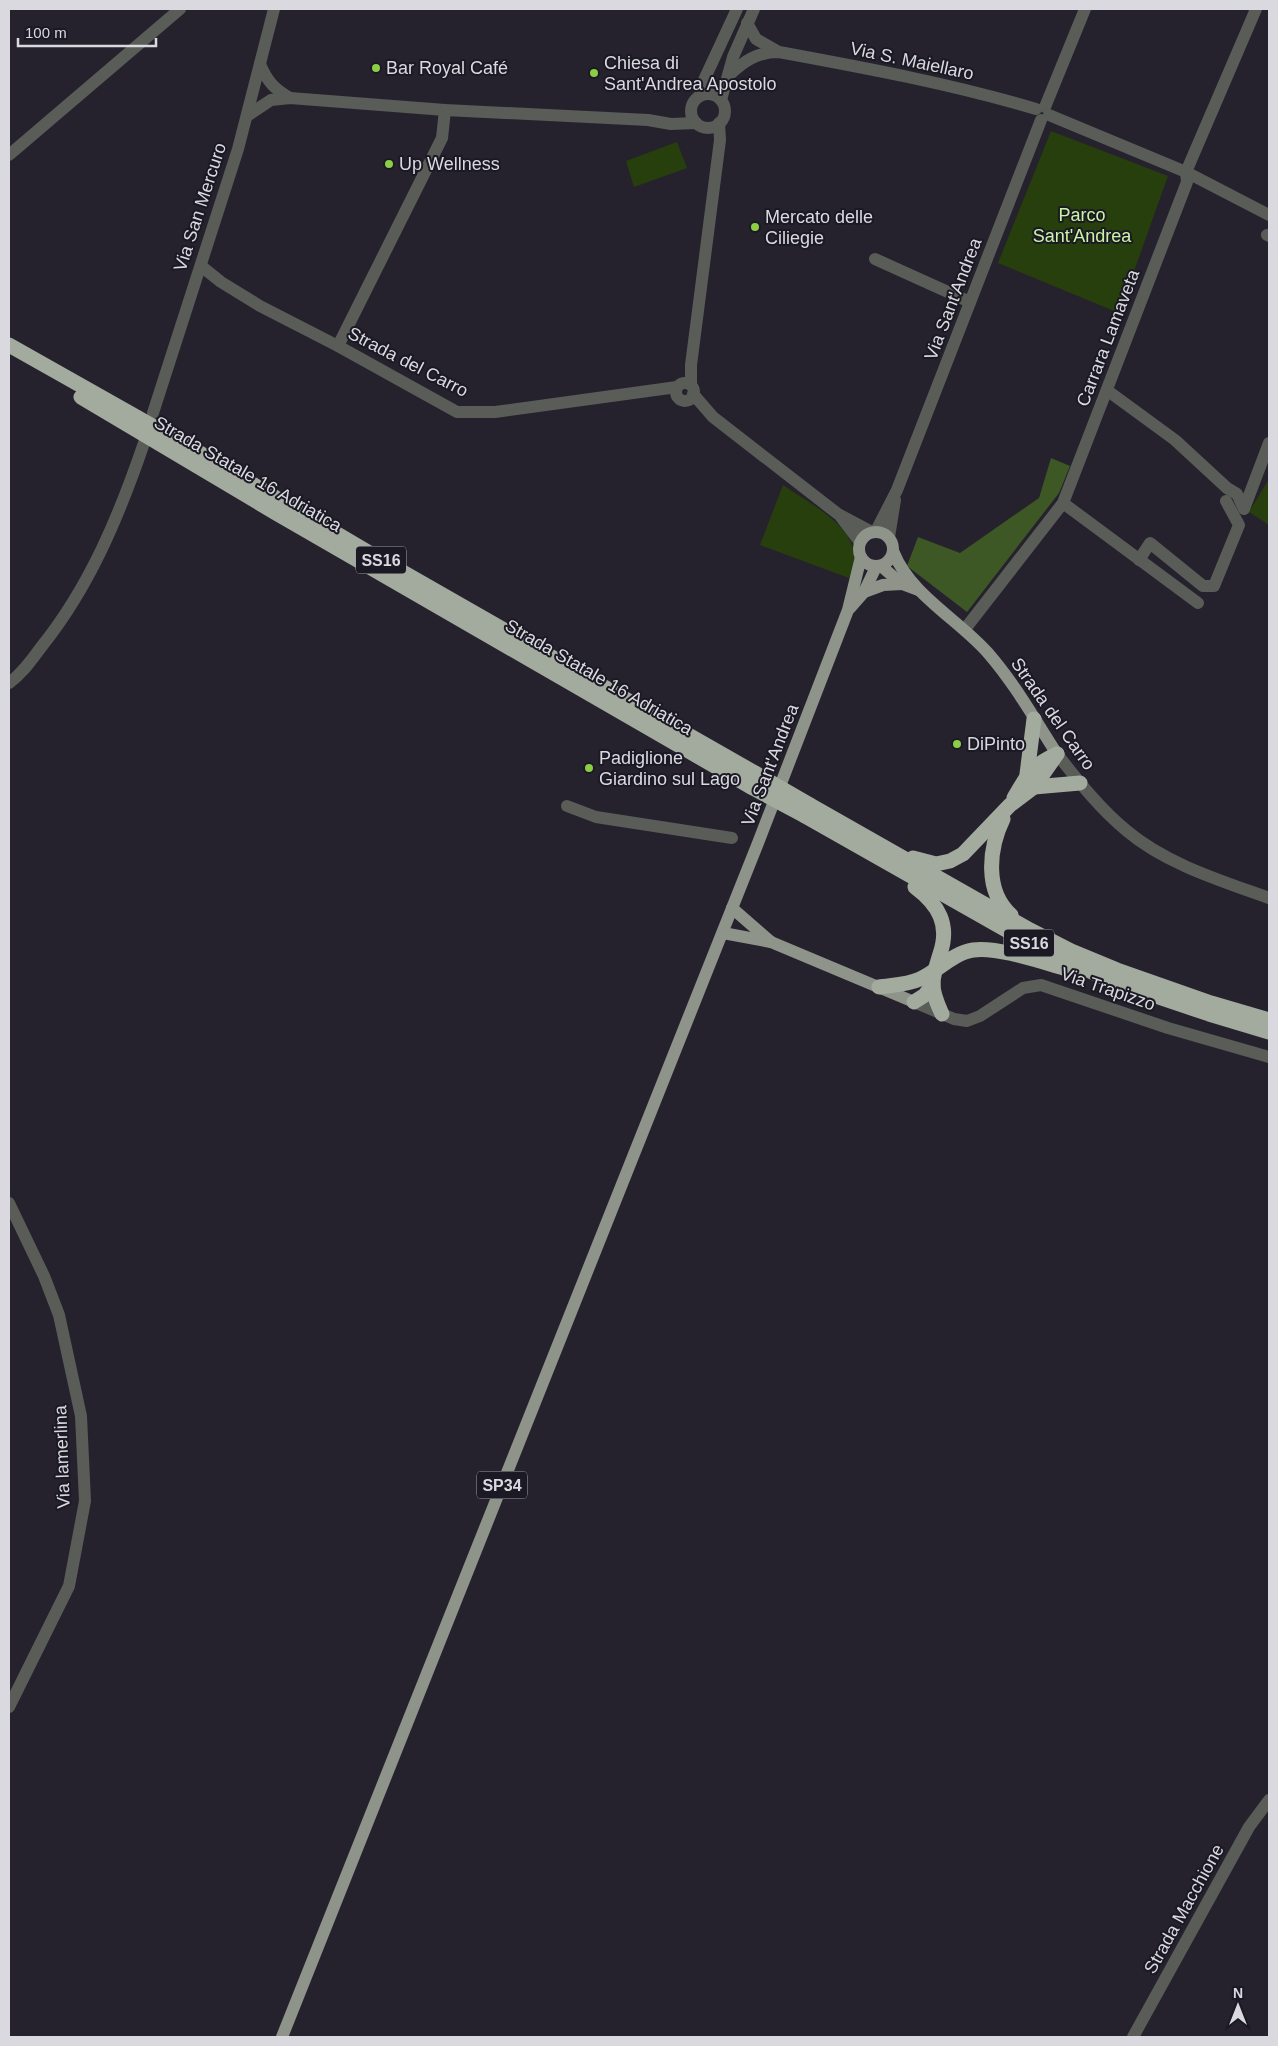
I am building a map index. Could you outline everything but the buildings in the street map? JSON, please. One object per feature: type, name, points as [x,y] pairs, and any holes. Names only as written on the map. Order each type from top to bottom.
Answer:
[{"type":"highway","name":"Strada Statale 16 Adriatica","points":[[9,345],[188,446],[753,780]]},
{"type":"highway","name":"Strada Statale 16 Adriatica","points":[[9,354],[276,513],[808,810],[1024,940],[1111,981],[1269,1032]]},
{"type":"highway","points":[[1030,780],[1034,719]]},
{"type":"highway","points":[[870,847],[936,864],[950,861],[963,854],[1030,780],[1057,754]]},
{"type":"highway","points":[[1030,780],[1080,783]]},
{"type":"highway","points":[[1010,804],[996,833],[992,857],[992,884],[1001,906],[1030,930]]},
{"type":"highway","name":"Strada Statale 16 Adriatica","points":[[870,847],[1030,930],[1117,970],[1211,1003],[1269,1020]]},
{"type":"highway","points":[[870,847],[927,896],[940,912],[945,936],[930,978],[914,1002]]},
{"type":"highway","points":[[879,987],[906,984],[930,978],[959,954],[973,950],[987,950],[1111,981]]},
{"type":"highway","points":[[930,978],[935,999],[942,1014]]},
{"type":"main road","points":[[874,532],[890,537]]},
{"type":"main road","name":"Via Sant'Andrea","points":[[723,933],[848,610],[861,557],[860,542],[874,532]]},
{"type":"main road","name":"Via Sant'Andrea","points":[[848,610],[864,592],[879,566],[889,561],[894,553],[890,537]]},
{"type":"main road","name":"Strada del Carro","points":[[894,553],[898,564],[923,592],[965,630],[1008,677],[1057,754]]},
{"type":"main road","points":[[861,557],[867,564],[879,566]]},
{"type":"main road","name":"Strada del Carro","points":[[879,566],[902,584],[923,592]]},
{"type":"main road","points":[[864,592],[883,585],[902,584]]},
{"type":"main road","points":[[732,908],[771,942]]},
{"type":"main road","points":[[723,933],[771,942],[914,1002]]},
{"type":"main road","name":"SP34","points":[[282,2037],[723,933]]},
{"type":"street","name":"Via San Mercuro","points":[[153,413],[247,116],[274,9]]},
{"type":"street","points":[[648,120],[676,116],[691,108],[700,96],[704,80],[737,9]]},
{"type":"street","points":[[720,100],[733,57],[754,9]]},
{"type":"street","name":"Via Sant'Andrea","points":[[874,532],[898,490],[1085,9]]},
{"type":"street","name":"Carrara Lamaveta","points":[[965,630],[1063,503],[1187,182],[1186,172],[1256,9]]},
{"type":"street","points":[[9,155],[174,10]]},
{"type":"street","name":"Via S. Maiellaro","points":[[747,23],[756,39],[779,52]]},
{"type":"street","name":"Via S. Maiellaro","points":[[728,76],[742,63],[753,57],[764,52],[779,52],[882,71],[996,97],[1043,113],[1186,172],[1269,215]]},
{"type":"street","points":[[260,64],[273,95]]},
{"type":"street","points":[[254,89],[261,96],[273,95],[290,98],[445,110],[648,120],[672,124],[715,126],[719,123]]},
{"type":"street","points":[[247,116],[273,95]]},
{"type":"street","points":[[700,96],[711,95],[720,100],[724,109],[719,123],[720,140],[716,159],[691,365],[684,391],[714,417],[838,514],[860,542]]},
{"type":"street","points":[[691,108],[700,125],[714,141],[716,159]]},
{"type":"street","points":[[338,346],[442,138],[445,110]]},
{"type":"street","points":[[875,259],[970,302]]},
{"type":"street","name":"Strada del Carro","points":[[201,266],[221,282],[260,306],[338,346],[457,412],[495,412],[648,391],[684,391]]},
{"type":"street","points":[[1108,390],[1174,440],[1227,488],[1237,494],[1244,509],[1269,444]]},
{"type":"street","points":[[9,682],[18,676],[57,627],[98,560],[123,504],[144,443]]},
{"type":"street","name":"Via Sant'Andrea","points":[[890,537],[898,490]]},
{"type":"street","points":[[1139,560],[1150,543],[1203,586],[1214,586],[1239,525],[1226,501]]},
{"type":"street","points":[[1063,503],[1198,604]]},
{"type":"street","points":[[838,514],[874,532]]},
{"type":"street","points":[[852,520],[874,519],[884,514]]},
{"type":"street","name":"Strada del Carro","points":[[1057,754],[1080,783],[1128,832],[1180,862],[1269,898]]},
{"type":"street","points":[[567,806],[596,817],[732,838]]},
{"type":"street","name":"Via Trapizzo","points":[[914,1002],[954,1020],[967,1021],[980,1016],[1023,988],[1041,985],[1168,1028],[1269,1057]]},
{"type":"street","name":"Via lamerlina","points":[[9,1203],[44,1276],[59,1315],[81,1416],[85,1501],[69,1586],[9,1707]]},
{"type":"street","name":"Strada Macchione","points":[[1133,2037],[1249,1827],[1269,1800]]},
{"type":"green space","name":"Parco Sant'Andrea","points":[[1051,131],[1168,176],[1119,313],[998,263]]},
{"type":"green space","points":[[677,142],[687,168],[634,187],[626,161]]},
{"type":"green space","points":[[1051,458],[1070,466],[1059,493],[967,612],[907,566],[918,537],[960,553],[1039,498]]},
{"type":"green space","points":[[1269,479],[1269,525],[1249,512]]},
{"type":"green space","points":[[783,485],[823,512],[847,535],[853,548],[854,562],[849,578],[760,545]]},
{"type":"place","name":"Bar Royal Café","points":[[376,68]]},
{"type":"place","name":"Chiesa di Sant'Andrea Apostolo","points":[[594,73]]},
{"type":"place","name":"Up Wellness","points":[[389,164]]},
{"type":"place","name":"Mercato delle Ciliegie","points":[[755,227]]},
{"type":"place","name":"DiPinto","points":[[957,744]]},
{"type":"place","name":"Padiglione Giardino sul Lago","points":[[589,768]]}]
